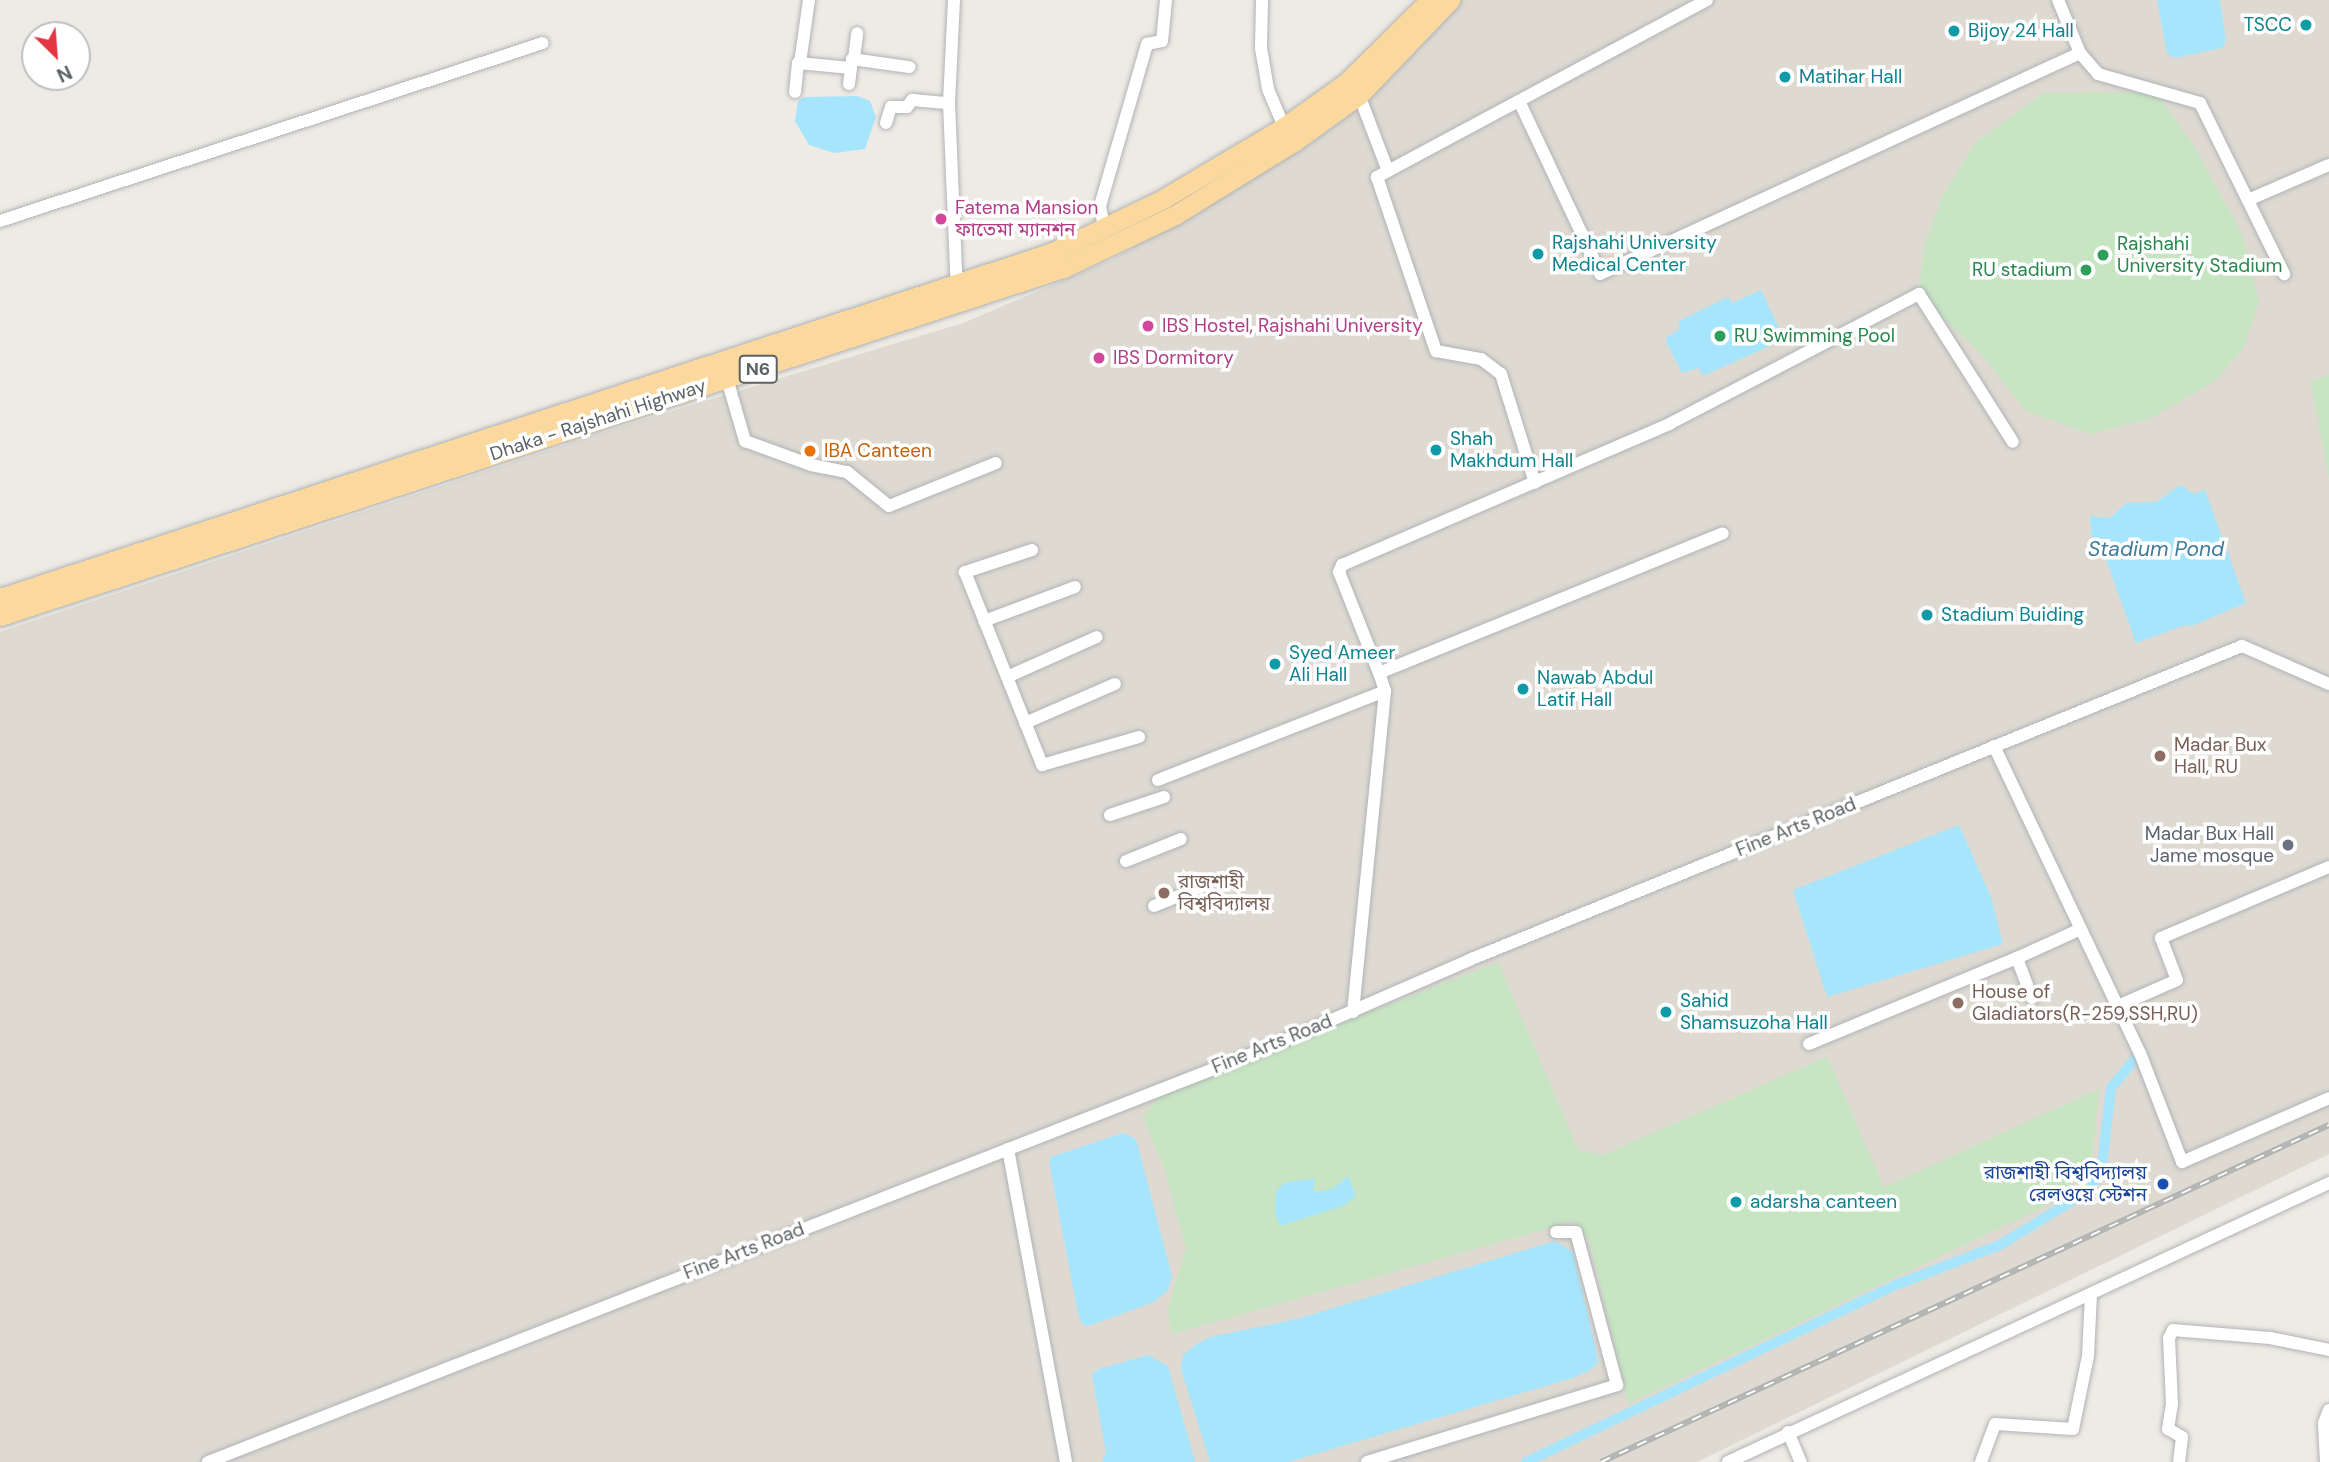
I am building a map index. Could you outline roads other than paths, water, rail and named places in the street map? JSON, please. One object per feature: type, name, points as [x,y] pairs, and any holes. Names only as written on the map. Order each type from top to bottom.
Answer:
[{"type":"highway","name":"Dhaka - Rajshahi Highway","points":[[0,598],[1053,252],[1164,200],[1283,127],[1347,82],[1430,0]]},
{"type":"highway","name":"Dhaka - Rajshahi Highway","points":[[0,616],[958,306],[1063,268],[1175,215],[1295,141],[1359,95],[1450,0]]},
{"type":"street","points":[[795,92],[809,0]]},
{"type":"street","points":[[954,0],[949,103],[958,306]]},
{"type":"street","points":[[1104,228],[1100,206],[1147,44],[1162,41],[1166,0]]},
{"type":"street","points":[[1262,0],[1262,48],[1268,89],[1283,127]]},
{"type":"street","points":[[1535,484],[1501,374],[1482,359],[1436,351],[1377,177],[1707,0]]},
{"type":"street","points":[[2058,0],[2080,53],[2098,74],[2200,103],[2284,274]]},
{"type":"street","points":[[849,84],[857,33]]},
{"type":"street","points":[[0,220],[542,43]]},
{"type":"street","points":[[1519,101],[1599,272],[2080,53]]},
{"type":"street","points":[[800,63],[909,67]]},
{"type":"street","points":[[1359,95],[1388,171]]},
{"type":"street","points":[[886,123],[891,107],[907,107],[912,100],[949,103]]},
{"type":"street","points":[[2248,200],[2329,164]]},
{"type":"street","points":[[1353,1012],[1385,691],[1339,568],[1671,423],[1919,294],[2013,442]]},
{"type":"street","points":[[727,379],[745,441],[811,465],[848,472],[889,506],[996,463]]},
{"type":"street","points":[[1379,673],[1723,533]]},
{"type":"street","points":[[1032,550],[965,572],[1042,765],[1139,737]]},
{"type":"street","points":[[984,621],[1075,587]]},
{"type":"street","points":[[1007,677],[1097,637]]},
{"type":"street","name":"Fine Arts Road","points":[[208,1462],[1353,1012],[2242,646],[2329,684]]},
{"type":"street","points":[[1026,723],[1115,684]]},
{"type":"street","points":[[1158,780],[1385,691]]},
{"type":"street","points":[[1994,746],[2118,1006],[2182,1162],[2329,1098]]},
{"type":"street","points":[[1110,815],[1164,797]]},
{"type":"street","points":[[1126,861],[1181,839]]},
{"type":"street","points":[[2118,1006],[2177,980],[2161,937],[2329,867]]},
{"type":"street","points":[[1154,906],[1201,887]]},
{"type":"street","points":[[1809,1044],[2081,929]]},
{"type":"street","points":[[2017,958],[2032,998]]},
{"type":"street","points":[[1008,1149],[1066,1462]]},
{"type":"street","points":[[1728,1462],[2329,1183]]},
{"type":"street","points":[[1367,1462],[1617,1385],[1576,1233],[1556,1232]]},
{"type":"street","points":[[1981,1462],[1995,1423],[2073,1429],[2088,1356],[2091,1294]]},
{"type":"street","points":[[2179,1462],[2182,1437],[2168,1429],[2170,1334],[2178,1328],[2270,1338],[2329,1350]]},
{"type":"street","points":[[2326,1462],[2323,1423],[2329,1410]]},
{"type":"street","points":[[1788,1432],[1801,1462]]},
{"type":"water","points":[[2157,0],[2220,0],[2226,41],[2222,48],[2175,58],[2167,54]]},
{"type":"water","points":[[858,96],[870,101],[876,117],[865,149],[834,153],[809,145],[795,121],[798,101],[804,97]]},
{"type":"water","name":"RU Swimming Pool","points":[[1761,290],[1779,328],[1771,333],[1774,344],[1703,376],[1698,368],[1682,373],[1665,339],[1679,329],[1679,321],[1728,297],[1732,303]]},
{"type":"water","name":"Stadium Pond","points":[[2180,485],[2194,494],[2205,490],[2246,603],[2192,626],[2185,625],[2136,643],[2101,546],[2092,536],[2090,516],[2110,518],[2126,503],[2156,502]]},
{"type":"water","points":[[1959,825],[1991,897],[2003,944],[1827,997],[1793,890]]},
{"type":"water","points":[[1123,1133],[1136,1139],[1172,1276],[1168,1290],[1154,1302],[1088,1326],[1082,1324],[1078,1313],[1049,1162],[1051,1157]]},
{"type":"water","points":[[1348,1176],[1356,1196],[1343,1206],[1280,1226],[1275,1214],[1276,1191],[1286,1182],[1315,1179],[1313,1191],[1321,1191],[1333,1189]]},
{"type":"water","points":[[1555,1241],[1573,1252],[1598,1363],[1590,1370],[1573,1378],[1288,1462],[1210,1462],[1181,1369],[1183,1355],[1194,1346],[1210,1337],[1297,1319]]},
{"type":"water","points":[[1148,1355],[1168,1366],[1195,1462],[1102,1462],[1106,1452],[1092,1375],[1099,1369]]},
{"type":"waterway","points":[[1526,1462],[1893,1286],[2000,1245],[2088,1191],[2101,1173],[2111,1088],[2140,1053]]},
{"type":"railway","points":[[1601,1462],[2329,1125]]},
{"type":"place","name":"TSCC","points":[[2306,25]]},
{"type":"place","name":"Bijoy 24 Hall","points":[[1954,31]]},
{"type":"place","name":"Matihar Hall","points":[[1785,77]]},
{"type":"place","name":"Fatema Mansion ফাতেমা ম্যানশন","points":[[941,219]]},
{"type":"place","name":"Rajshahi University Medical Center","points":[[1538,254]]},
{"type":"place","name":"Rajshahi University Stadium","points":[[2103,255]]},
{"type":"place","name":"RU stadium","points":[[2086,270]]},
{"type":"place","name":"IBS Hostel, Rajshahi University","points":[[1148,326]]},
{"type":"place","name":"RU Swimming Pool","points":[[1720,336]]},
{"type":"place","name":"IBS Dormitory","points":[[1099,358]]},
{"type":"place","name":"Shah Makhdum Hall","points":[[1436,450]]},
{"type":"place","name":"IBA Canteen","points":[[810,451]]},
{"type":"place","name":"Stadium Buiding","points":[[1927,615]]},
{"type":"place","name":"Syed Ameer Ali Hall","points":[[1275,664]]},
{"type":"place","name":"Nawab Abdul Latif Hall","points":[[1523,689]]},
{"type":"place","name":"Madar Bux Hall, RU","points":[[2160,756]]},
{"type":"place","name":"Madar Bux Hall Jame mosque","points":[[2288,845]]},
{"type":"place","name":"রাজশাহী বিশ্ববিদ্যালয়","points":[[1164,893]]},
{"type":"place","name":"House of Gladiators(R-259,SSH,RU)","points":[[1958,1003]]},
{"type":"place","name":"Sahid Shamsuzoha Hall","points":[[1666,1012]]},
{"type":"place","name":"রাজশাহী বিশ্ববিদ্যালয় রেলওয়ে স্টেশন","points":[[2163,1184]]},
{"type":"place","name":"adarsha canteen","points":[[1736,1202]]}]
